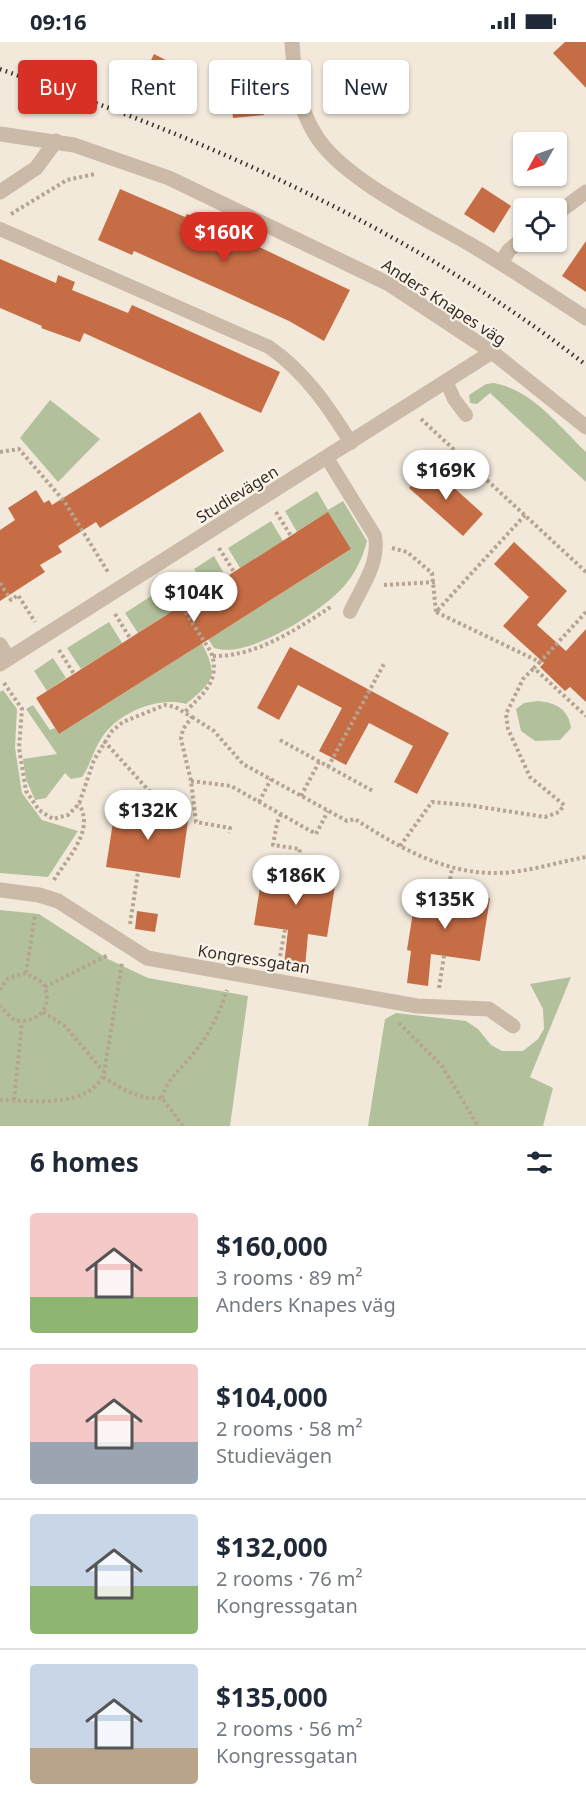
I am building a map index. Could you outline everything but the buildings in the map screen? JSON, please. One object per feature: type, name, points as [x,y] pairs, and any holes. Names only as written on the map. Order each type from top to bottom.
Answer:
[{"type":"street","points":[[292,42],[294,80],[302,110],[316,135],[333,156],[397,203],[501,263],[586,318]]},
{"type":"street","name":"Anders Knapes väg","points":[[0,134],[74,145],[169,178],[389,284],[492,352],[586,428]]},
{"type":"street","points":[[0,192],[36,168],[56,141]]},
{"type":"street","points":[[567,206],[586,192]]},
{"type":"street","points":[[501,263],[513,247]]},
{"type":"street","name":"Studievägen","points":[[3,653],[327,458],[492,352]]},
{"type":"street","name":"Kongressgatan","points":[[0,890],[39,895],[58,901],[147,958],[417,1006],[489,1009],[513,1026]]},
{"type":"lane","points":[[0,229],[269,347],[295,365],[308,380],[351,443]]},
{"type":"lane","points":[[447,383],[454,399],[466,415]]},
{"type":"lane","points":[[327,458],[375,536],[374,562],[350,612]]},
{"type":"path","points":[[9,216],[67,180],[82,175],[102,175]]},
{"type":"path","points":[[421,419],[586,572]]},
{"type":"path","points":[[0,452],[19,449],[64,501],[111,578]]},
{"type":"path","points":[[275,511],[291,536]]},
{"type":"path","points":[[436,612],[525,515]]},
{"type":"path","points":[[376,545],[407,552],[432,573],[435,582],[436,612]]},
{"type":"path","points":[[218,548],[234,572]]},
{"type":"path","points":[[166,581],[213,656],[215,677],[185,712]]},
{"type":"path","points":[[362,586],[435,582]]},
{"type":"path","points":[[0,583],[11,600],[18,595],[37,625]]},
{"type":"path","points":[[213,656],[239,653],[269,643],[333,605],[350,612]]},
{"type":"path","points":[[436,612],[540,662]]},
{"type":"path","points":[[400,846],[432,802],[468,805],[544,817],[559,812],[564,805],[530,777],[508,729],[506,714],[523,679],[586,612]]},
{"type":"path","points":[[115,613],[130,638]]},
{"type":"path","points":[[3,653],[46,619]]},
{"type":"path","points":[[58,649],[74,674]]},
{"type":"path","points":[[328,767],[385,662]]},
{"type":"path","points":[[534,668],[586,716]]},
{"type":"path","points":[[4,683],[22,709],[19,748],[26,791],[45,816],[53,819],[68,815],[79,804],[94,760],[104,741],[123,722],[140,713],[165,705],[185,712],[214,731],[243,764],[347,821],[355,819],[400,846],[452,868],[500,873],[586,857]]},
{"type":"path","points":[[192,717],[183,729],[181,739],[191,781],[196,822],[230,828],[229,833]]},
{"type":"path","points":[[280,740],[373,791]]},
{"type":"path","points":[[104,741],[152,793],[150,808]]},
{"type":"path","points":[[301,796],[319,762]]},
{"type":"path","points":[[259,802],[271,779]]},
{"type":"path","points":[[191,781],[231,786],[316,834],[328,811]]},
{"type":"path","points":[[52,883],[84,832],[85,817],[79,804]]},
{"type":"path","points":[[281,814],[273,845],[300,849],[297,867]]},
{"type":"path","points":[[448,891],[452,868]]},
{"type":"path","points":[[129,932],[138,872]]},
{"type":"path","points":[[26,973],[36,910]]},
{"type":"path","points":[[278,967],[285,930]]},
{"type":"path","points":[[45,987],[110,954]]},
{"type":"path","points":[[438,993],[444,956]]},
{"type":"path","points":[[0,1100],[75,1099],[84,1094],[103,1075],[123,962]]},
{"type":"path","points":[[0,1006],[7,1016],[22,1022],[30,1021],[43,1012],[47,998],[45,987],[37,978],[26,973],[15,974],[1,986]]},
{"type":"path","points":[[162,1098],[168,1079],[187,1061],[207,1034],[227,988]]},
{"type":"path","points":[[43,1012],[65,1026],[103,1075],[137,1097],[145,1100],[162,1098]]},
{"type":"path","points":[[391,1016],[442,1066],[478,1126]]},
{"type":"path","points":[[14,1100],[22,1022]]},
{"type":"path","points":[[162,1098],[183,1126]]},
{"type":"green space","points":[[494,383],[521,393],[533,401],[586,452],[586,482],[490,393],[477,404],[470,403],[469,395],[486,384]]},
{"type":"green space","points":[[50,400],[100,439],[58,482],[20,438]]},
{"type":"green space","points":[[317,491],[328,510],[343,501],[367,541],[351,578],[324,605],[277,634],[243,647],[227,650],[214,648],[172,583],[182,576],[191,590],[188,593],[210,629],[220,632],[351,549],[328,513],[297,532],[285,511]]},
{"type":"green space","points":[[271,521],[283,541],[240,568],[228,548]]},
{"type":"green space","points":[[214,556],[226,577],[207,589],[194,569]]},
{"type":"green space","points":[[165,587],[203,645],[212,668],[207,685],[186,704],[163,702],[127,714],[117,721],[101,739],[82,777],[71,779],[65,773],[46,798],[35,800],[26,779],[23,759],[57,754],[26,709],[33,705],[50,730],[55,728],[59,734],[190,651],[167,614],[138,633],[125,613]]},
{"type":"green space","points":[[109,622],[122,643],[81,669],[67,648]]},
{"type":"green space","points":[[53,658],[66,678],[47,691],[34,671]]},
{"type":"green space","points":[[3,690],[17,709],[15,748],[22,793],[42,820],[78,831],[48,877],[0,873],[0,692]]},
{"type":"green space","points":[[538,701],[556,705],[570,721],[571,728],[560,740],[535,741],[521,731],[516,709],[524,703]]},
{"type":"green space","points":[[0,910],[39,914],[108,959],[148,978],[248,996],[230,1126],[0,1126]]},
{"type":"green space","points":[[571,977],[530,1077],[553,1088],[543,1126],[368,1126],[385,1019],[396,1013],[466,1021],[478,1029],[491,1045],[502,1051],[523,1051],[538,1039],[544,1029],[543,1009],[530,984]]},
{"type":"railway","points":[[0,69],[158,127],[214,150],[326,202],[434,262],[486,294],[586,365]]}]
